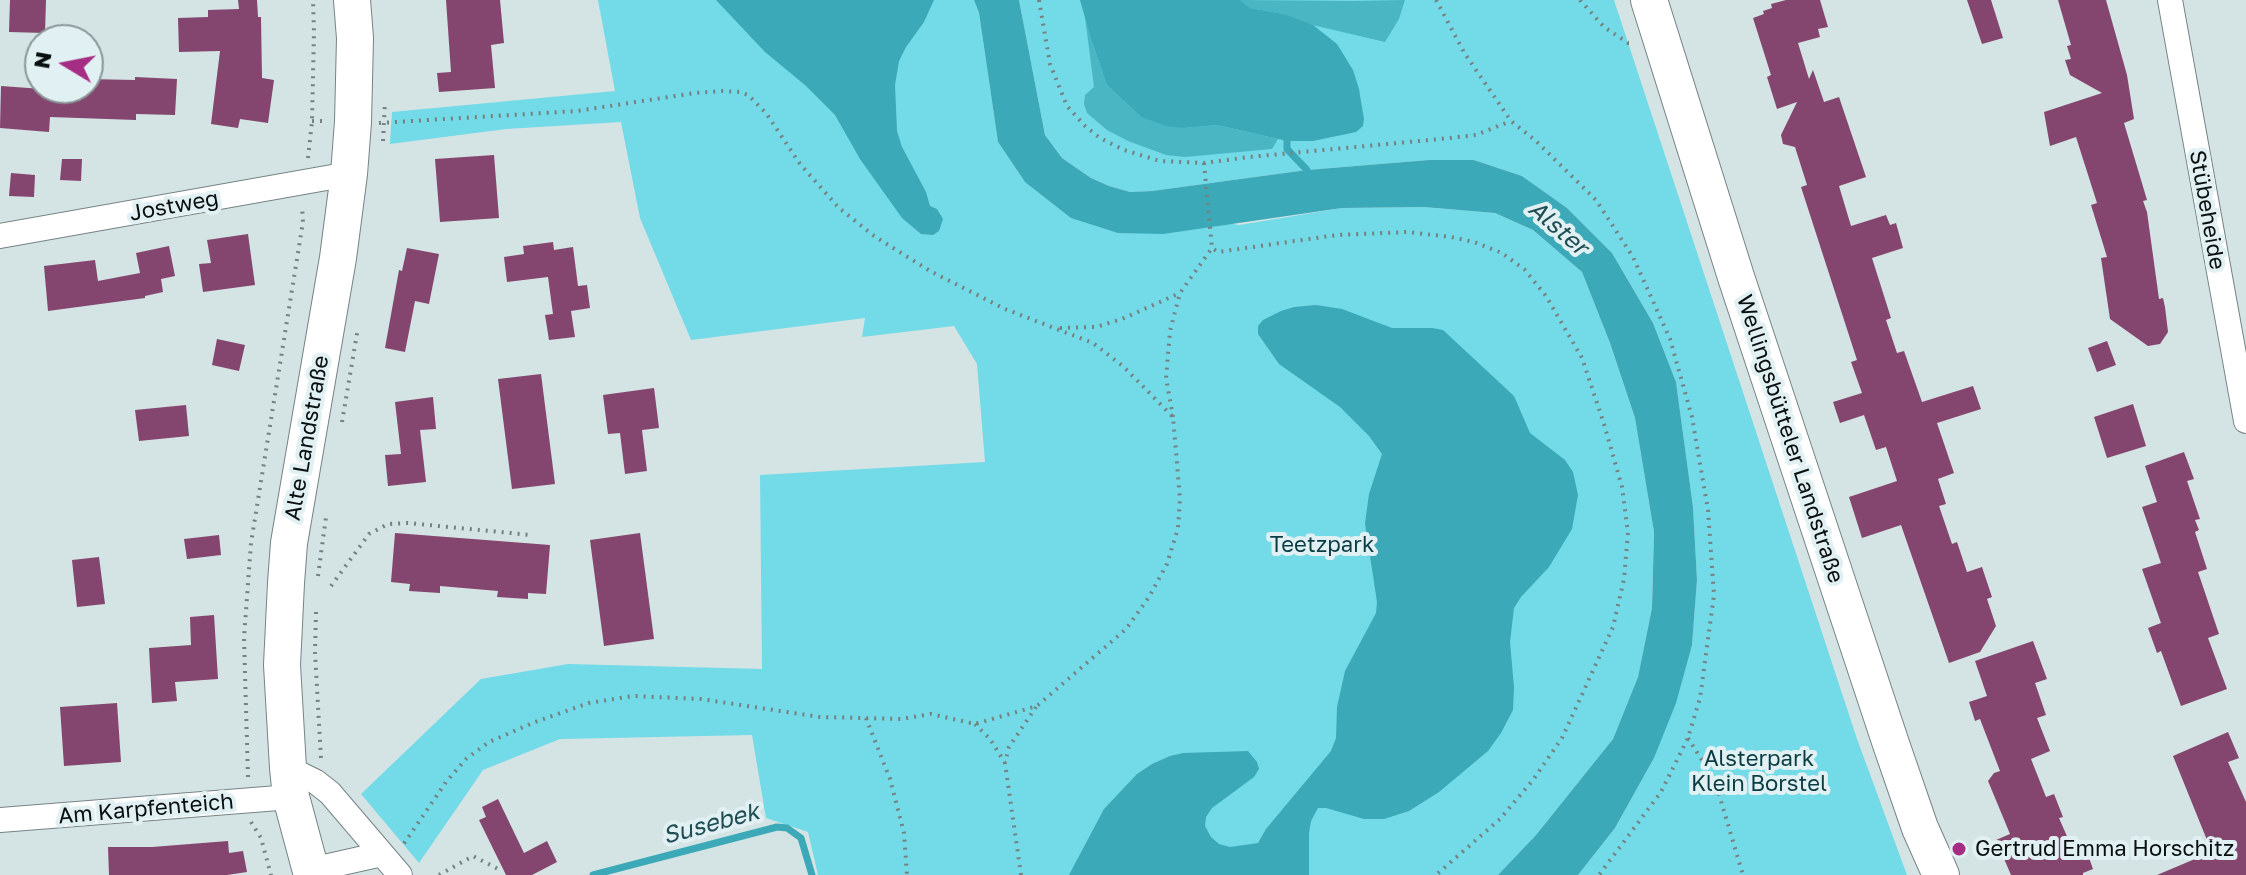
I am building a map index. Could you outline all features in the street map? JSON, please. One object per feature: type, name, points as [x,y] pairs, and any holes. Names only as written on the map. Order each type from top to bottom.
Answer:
[{"type":"main road","name":"Alte Landstraße","points":[[312,872],[282,665],[289,543],[338,258],[349,174],[355,38],[352,0]]},
{"type":"main road","name":"Wellingsbütteler Landstraße","points":[[1649,0],[1736,277],[1891,744],[1920,828],[1941,875]]},
{"type":"street","name":"Stübeheide","points":[[2170,0],[2246,421]]},
{"type":"street","name":"Jostweg","points":[[0,236],[349,174]]},
{"type":"street","name":"Am Karpfenteich","points":[[0,820],[300,777]]},
{"type":"street","points":[[300,777],[316,782],[330,793],[391,864]]},
{"type":"street","points":[[312,872],[391,864]]},
{"type":"path","points":[[307,161],[312,121],[313,0]]},
{"type":"path","points":[[1039,0],[1050,64],[1067,106],[1100,138],[1124,150],[1160,161],[1204,163],[1476,135],[1511,121]]},
{"type":"path","points":[[1436,0],[1465,54],[1511,121],[1596,200],[1633,257],[1670,339],[1692,417],[1708,510],[1714,595],[1700,698],[1688,738],[1661,792],[1599,875]]},
{"type":"path","points":[[1580,0],[1604,27],[1628,43],[1663,43]]},
{"type":"path","points":[[382,154],[385,92]]},
{"type":"path","points":[[385,123],[577,111],[695,93],[740,92],[754,100],[766,113],[800,164],[839,208],[874,236],[930,271],[1005,309],[1093,343],[1124,367],[1173,417]]},
{"type":"path","points":[[1005,763],[1013,739],[1037,706],[1126,629],[1167,564],[1178,528],[1180,499],[1173,417],[1166,378],[1170,331],[1180,293],[1212,248],[1204,163]]},
{"type":"path","points":[[1212,248],[1225,252],[1360,233],[1407,232],[1474,242],[1502,253],[1525,270],[1546,296],[1582,358],[1622,487],[1628,533],[1624,579],[1613,627],[1562,738],[1533,780],[1500,819],[1436,875]]},
{"type":"path","points":[[1057,328],[1096,327],[1180,293]]},
{"type":"path","points":[[340,432],[360,317]]},
{"type":"path","points":[[317,585],[326,517]]},
{"type":"path","points":[[331,586],[369,534],[388,524],[408,523],[531,535]]},
{"type":"path","points":[[300,777],[315,652],[316,612]]},
{"type":"path","points":[[391,864],[446,782],[466,759],[489,742],[589,703],[633,696],[701,699],[820,717],[901,719],[931,714],[975,724],[1037,706]]},
{"type":"path","points":[[866,718],[893,792],[904,833],[907,875]]},
{"type":"path","points":[[975,724],[990,739],[1005,763],[1021,875]]},
{"type":"path","points":[[1688,738],[1715,781],[1743,875]]},
{"type":"path","points":[[250,814],[251,823],[261,838],[271,875]]},
{"type":"path","points":[[439,875],[473,856],[498,869]]},
{"type":"green space","name":"Teetzpark","points":[[598,0],[974,0],[979,13],[998,142],[1025,182],[1239,225],[1342,208],[1424,207],[1495,213],[1533,230],[1582,272],[1635,418],[1654,532],[1652,608],[1638,677],[1613,739],[1536,835],[1498,875],[818,875],[808,832],[766,818],[752,735],[560,739],[483,770],[419,863],[361,794],[481,679],[568,664],[762,669],[760,475],[985,462],[977,364],[954,326],[862,337],[865,318],[691,340],[640,218],[621,122],[506,129],[390,144],[392,112],[615,91]]},
{"type":"green space","name":"Alsterpark Klein Borstel","points":[[1019,0],[1614,0],[1857,739],[1907,875],[1578,875],[1615,828],[1654,758],[1692,645],[1697,580],[1693,507],[1676,382],[1653,323],[1612,253],[1567,208],[1522,176],[1474,160],[1429,160],[1307,170],[1152,191],[1130,192],[1109,186],[1062,158],[1045,135]]},
{"type":"shaded area","points":[[1240,0],[1405,0],[1399,19],[1385,42],[1304,23],[1284,14],[1250,8]]},
{"type":"shaded area","points":[[1084,9],[1107,85],[1141,117],[1184,128],[1217,125],[1278,139],[1272,149],[1185,157],[1166,155],[1107,130],[1087,113],[1084,104],[1085,95],[1094,87]]},
{"type":"water","points":[[716,0],[934,0],[899,61],[895,85],[897,131],[930,206],[937,209],[943,219],[939,231],[933,235],[921,234],[902,218],[860,159],[835,115],[765,52]]},
{"type":"water","name":"Alster","points":[[974,0],[1019,0],[1045,135],[1062,158],[1109,186],[1130,192],[1152,191],[1307,170],[1429,160],[1474,160],[1522,176],[1567,208],[1612,253],[1653,323],[1676,382],[1693,507],[1697,580],[1692,645],[1676,703],[1654,758],[1615,828],[1578,875],[1498,875],[1536,835],[1613,739],[1638,677],[1652,608],[1654,532],[1635,418],[1582,272],[1533,230],[1495,213],[1424,207],[1342,208],[1163,234],[1118,233],[1071,218],[1025,182],[998,142],[979,13]]},
{"type":"water","points":[[1080,0],[1240,0],[1250,8],[1284,14],[1313,25],[1337,44],[1353,70],[1359,89],[1363,126],[1356,132],[1313,141],[1287,141],[1217,125],[1166,126],[1141,117],[1107,85]]},
{"type":"water","points":[[1316,305],[1342,309],[1392,328],[1443,330],[1514,396],[1530,433],[1565,460],[1573,472],[1578,495],[1572,529],[1549,567],[1514,608],[1510,642],[1513,710],[1488,751],[1439,792],[1409,811],[1384,819],[1364,819],[1318,808],[1309,833],[1309,875],[1069,875],[1104,809],[1137,774],[1152,764],[1183,753],[1248,751],[1259,769],[1254,777],[1212,808],[1206,817],[1205,826],[1211,837],[1219,844],[1230,847],[1258,843],[1266,829],[1331,751],[1336,738],[1337,707],[1345,671],[1376,613],[1365,523],[1369,494],[1382,454],[1340,407],[1279,364],[1258,334],[1258,326],[1263,320],[1281,311]]},
{"type":"building","points":[[10,0],[46,0],[45,24],[24,24],[24,32],[9,32]]},
{"type":"building","points":[[238,0],[257,0],[258,17],[261,17],[262,78],[274,80],[268,123],[240,119],[238,128],[211,124],[220,51],[179,52],[178,18],[208,17],[208,10],[239,9]]},
{"type":"building","points":[[446,0],[500,0],[504,43],[491,45],[495,88],[439,92],[437,73],[451,72]]},
{"type":"building","points":[[1786,0],[1820,0],[1828,27],[1818,29],[1820,37],[1798,43],[1809,79],[1813,70],[1824,102],[1839,97],[1866,177],[1839,186],[1851,226],[1886,215],[1890,225],[1896,223],[1903,248],[1872,258],[1891,318],[1886,320],[1897,353],[1904,351],[1922,402],[1973,386],[1981,409],[1937,423],[1954,473],[1938,479],[1946,504],[1939,506],[1952,544],[1957,542],[1967,572],[1982,567],[1992,597],[1987,599],[1996,626],[1980,652],[1949,663],[1901,525],[1862,538],[1849,497],[1897,481],[1886,447],[1876,450],[1864,415],[1840,423],[1833,402],[1862,393],[1851,362],[1857,360],[1801,187],[1807,185],[1795,147],[1783,144],[1781,135],[1797,102],[1777,109],[1767,77],[1771,75],[1753,18],[1772,8],[1771,4]]},
{"type":"building","points":[[1967,0],[1991,0],[2003,38],[1982,44]]},
{"type":"building","points":[[2058,0],[2106,0],[2127,75],[2134,119],[2124,123],[2147,200],[2143,201],[2159,299],[2163,298],[2165,307],[2168,332],[2160,344],[2148,346],[2110,319],[2101,258],[2107,257],[2091,205],[2097,203],[2076,137],[2050,146],[2044,112],[2102,93],[2070,75],[2065,60],[2071,59],[2067,46],[2071,45]]},
{"type":"building","points":[[135,77],[177,79],[175,115],[136,114],[136,120],[50,117],[49,132],[0,128],[1,86],[24,88],[24,104],[104,104],[104,79],[135,80]]},
{"type":"building","points":[[494,155],[499,218],[440,222],[435,159]]},
{"type":"building","points":[[62,159],[82,159],[81,181],[60,180]]},
{"type":"building","points":[[11,173],[35,175],[34,197],[9,196]]},
{"type":"building","points":[[248,234],[255,285],[203,292],[199,264],[211,263],[207,240]]},
{"type":"building","points":[[553,242],[554,250],[573,247],[578,286],[587,285],[590,308],[571,311],[575,337],[549,340],[545,315],[553,314],[548,277],[507,282],[504,257],[524,254],[523,246]]},
{"type":"building","points":[[169,246],[175,276],[161,279],[163,292],[145,298],[48,311],[44,266],[95,260],[98,281],[140,273],[136,253]]},
{"type":"building","points":[[407,248],[439,254],[429,304],[415,301],[405,352],[385,348],[399,270],[402,271]]},
{"type":"building","points":[[217,339],[245,345],[239,371],[212,365]]},
{"type":"building","points":[[2107,341],[2116,365],[2097,372],[2088,348]]},
{"type":"building","points":[[541,374],[555,484],[512,489],[498,379]]},
{"type":"building","points":[[654,388],[659,428],[642,430],[647,471],[625,474],[620,433],[608,434],[603,395]]},
{"type":"building","points":[[433,397],[436,429],[420,430],[426,482],[388,486],[385,455],[401,454],[395,402]]},
{"type":"building","points":[[2133,404],[2146,446],[2107,458],[2094,417]]},
{"type":"building","points":[[186,405],[189,436],[139,441],[135,410]]},
{"type":"building","points":[[2184,452],[2194,479],[2187,481],[2200,519],[2195,520],[2199,530],[2195,532],[2207,569],[2198,572],[2219,634],[2208,638],[2227,689],[2181,706],[2161,651],[2157,653],[2148,628],[2161,623],[2142,569],[2161,563],[2142,507],[2157,502],[2145,466]]},
{"type":"building","points":[[395,533],[550,545],[546,594],[528,593],[528,599],[497,597],[498,591],[440,586],[440,593],[409,591],[410,584],[391,582]]},
{"type":"building","points":[[640,533],[654,639],[604,646],[590,540]]},
{"type":"building","points":[[219,535],[221,555],[187,559],[184,539]]},
{"type":"building","points":[[99,557],[105,604],[77,607],[72,560]]},
{"type":"building","points":[[214,615],[218,679],[175,682],[177,701],[152,703],[149,648],[191,645],[190,617]]},
{"type":"building","points":[[2033,641],[2047,679],[2035,683],[2046,715],[2037,718],[2050,751],[2031,759],[2046,797],[2054,794],[2063,817],[2059,818],[2076,857],[2087,852],[2093,869],[2083,875],[2011,875],[1996,840],[2010,834],[1988,781],[2000,771],[1980,719],[1975,721],[1969,702],[1987,696],[1975,661]]},
{"type":"building","points":[[117,703],[121,762],[64,766],[60,707]]},
{"type":"building","points":[[2228,732],[2239,758],[2228,762],[2246,802],[2246,875],[2157,875],[2202,856],[2199,849],[2209,845],[2173,756]]},
{"type":"building","points":[[498,799],[524,853],[547,841],[557,862],[532,875],[506,875],[479,820],[486,817],[482,807]]},
{"type":"building","points":[[228,841],[229,853],[243,851],[247,872],[227,875],[109,875],[108,847]]},
{"type":"waterway","points":[[1287,141],[1287,149],[1307,170],[1309,179]]},
{"type":"waterway","name":"Susebek","points":[[593,875],[777,827],[787,828],[801,838],[812,875]]},
{"type":"place","name":"Gertrud Emma Horschitz","points":[[1959,849]]}]
